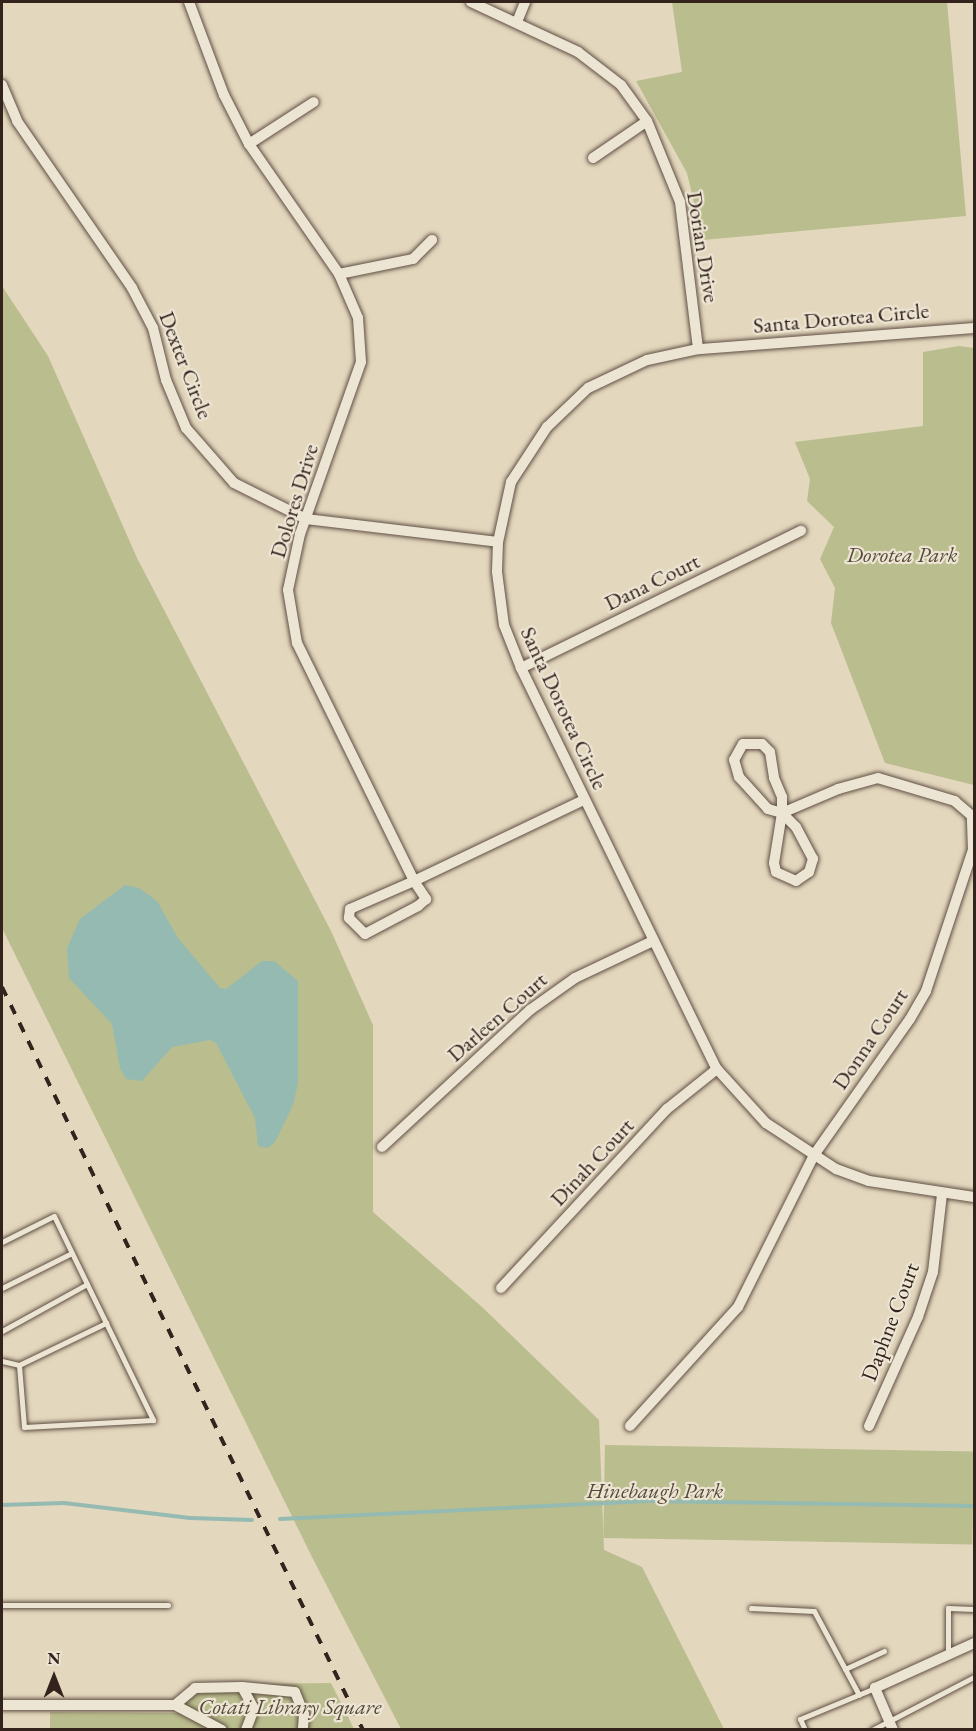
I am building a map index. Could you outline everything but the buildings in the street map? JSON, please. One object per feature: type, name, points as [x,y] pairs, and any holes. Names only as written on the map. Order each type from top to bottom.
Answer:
[{"type":"street","name":"Dolores Drive","points":[[189,2],[224,94],[249,144],[339,274],[358,318],[361,362],[306,519],[288,590],[297,643],[414,881],[426,899],[418,906],[365,934],[349,918],[350,909],[414,881]]},
{"type":"street","name":"Dorian Drive","points":[[471,2],[578,52],[621,84],[647,121],[680,202],[698,349]]},
{"type":"street","points":[[517,22],[525,2]]},
{"type":"street","name":"Dexter Circle","points":[[2,85],[17,122],[132,288],[153,328],[166,380],[186,428],[234,483],[306,519],[498,542]]},
{"type":"street","points":[[249,144],[314,102]]},
{"type":"street","points":[[593,158],[647,121]]},
{"type":"street","points":[[339,274],[413,259],[432,240]]},
{"type":"street","name":"Santa Dorotea Circle","points":[[975,328],[698,349],[647,360],[588,388],[547,427],[511,482],[498,542],[499,602],[521,668],[717,1069],[766,1123],[814,1155],[868,1181],[942,1194],[975,1197]]},
{"type":"street","name":"Dana Court","points":[[521,668],[801,531]]},
{"type":"street","points":[[782,813],[768,809],[739,777],[734,760],[743,744],[762,744],[770,752],[774,778],[782,797],[782,813],[776,872],[796,881],[809,872],[813,859],[796,827],[782,813]]},
{"type":"street","name":"Donna Court","points":[[630,1426],[738,1307],[814,1155],[926,991],[974,850],[972,816],[955,801],[878,778],[838,789],[782,813]]},
{"type":"street","points":[[414,881],[584,800]]},
{"type":"street","name":"Darleen Court","points":[[382,1147],[530,1010],[576,978],[653,941]]},
{"type":"street","name":"Dinah Court","points":[[501,1288],[668,1109],[717,1069]]},
{"type":"street","name":"Daphne Court","points":[[869,1426],[918,1317],[933,1272],[942,1194]]},
{"type":"street","points":[[891,1725],[875,1688],[975,1643]]},
{"type":"street","points":[[242,1687],[254,1709],[246,1730]]},
{"type":"street","points":[[175,1705],[195,1688],[242,1687],[295,1692],[304,1714],[304,1729]]},
{"type":"street","points":[[2,1705],[175,1705],[222,1730]]},
{"type":"lane","points":[[2,1242],[54,1216],[153,1420],[24,1427],[19,1365]]},
{"type":"lane","points":[[2,1288],[72,1253]]},
{"type":"lane","points":[[2,1331],[87,1284]]},
{"type":"lane","points":[[2,1361],[19,1365],[106,1323]]},
{"type":"lane","points":[[2,1605],[168,1605]]},
{"type":"lane","points":[[751,1608],[814,1611],[859,1695]]},
{"type":"lane","points":[[948,1655],[948,1608],[975,1609]]},
{"type":"lane","points":[[845,1669],[884,1651]]},
{"type":"lane","points":[[872,1730],[891,1725],[975,1677]]},
{"type":"lane","points":[[805,1730],[800,1719],[875,1688]]},
{"type":"green space","points":[[672,2],[947,2],[966,216],[703,240],[687,173],[636,81],[682,72]]},
{"type":"green space","points":[[2,286],[48,356],[137,558],[331,931],[373,1025],[373,1212],[482,1307],[599,1420],[604,1550],[642,1567],[724,1729],[401,1729],[313,1559],[2,928]]},
{"type":"green space","name":"Dorotea Park","points":[[959,346],[974,348],[974,785],[885,763],[831,623],[835,588],[820,559],[834,527],[807,501],[810,479],[795,442],[923,426],[923,352]]},
{"type":"green space","name":"Hinebaugh Park","points":[[605,1445],[974,1451],[972,1544],[603,1538]]},
{"type":"green space","name":"Cotati Library Square","points":[[331,1683],[354,1729],[50,1729],[50,1712],[177,1713],[189,1685]]},
{"type":"water","points":[[125,885],[139,888],[157,901],[178,938],[220,988],[226,989],[262,961],[274,961],[298,981],[298,1083],[293,1105],[275,1142],[268,1148],[258,1146],[255,1118],[216,1043],[210,1040],[172,1047],[142,1081],[126,1079],[120,1068],[112,1024],[69,978],[67,948],[80,919]]},
{"type":"waterway","points":[[280,1519],[649,1501],[974,1506]]},
{"type":"waterway","points":[[2,1505],[64,1503],[190,1518],[252,1520]]},
{"type":"railway","points":[[2,987],[363,1730]]}]
